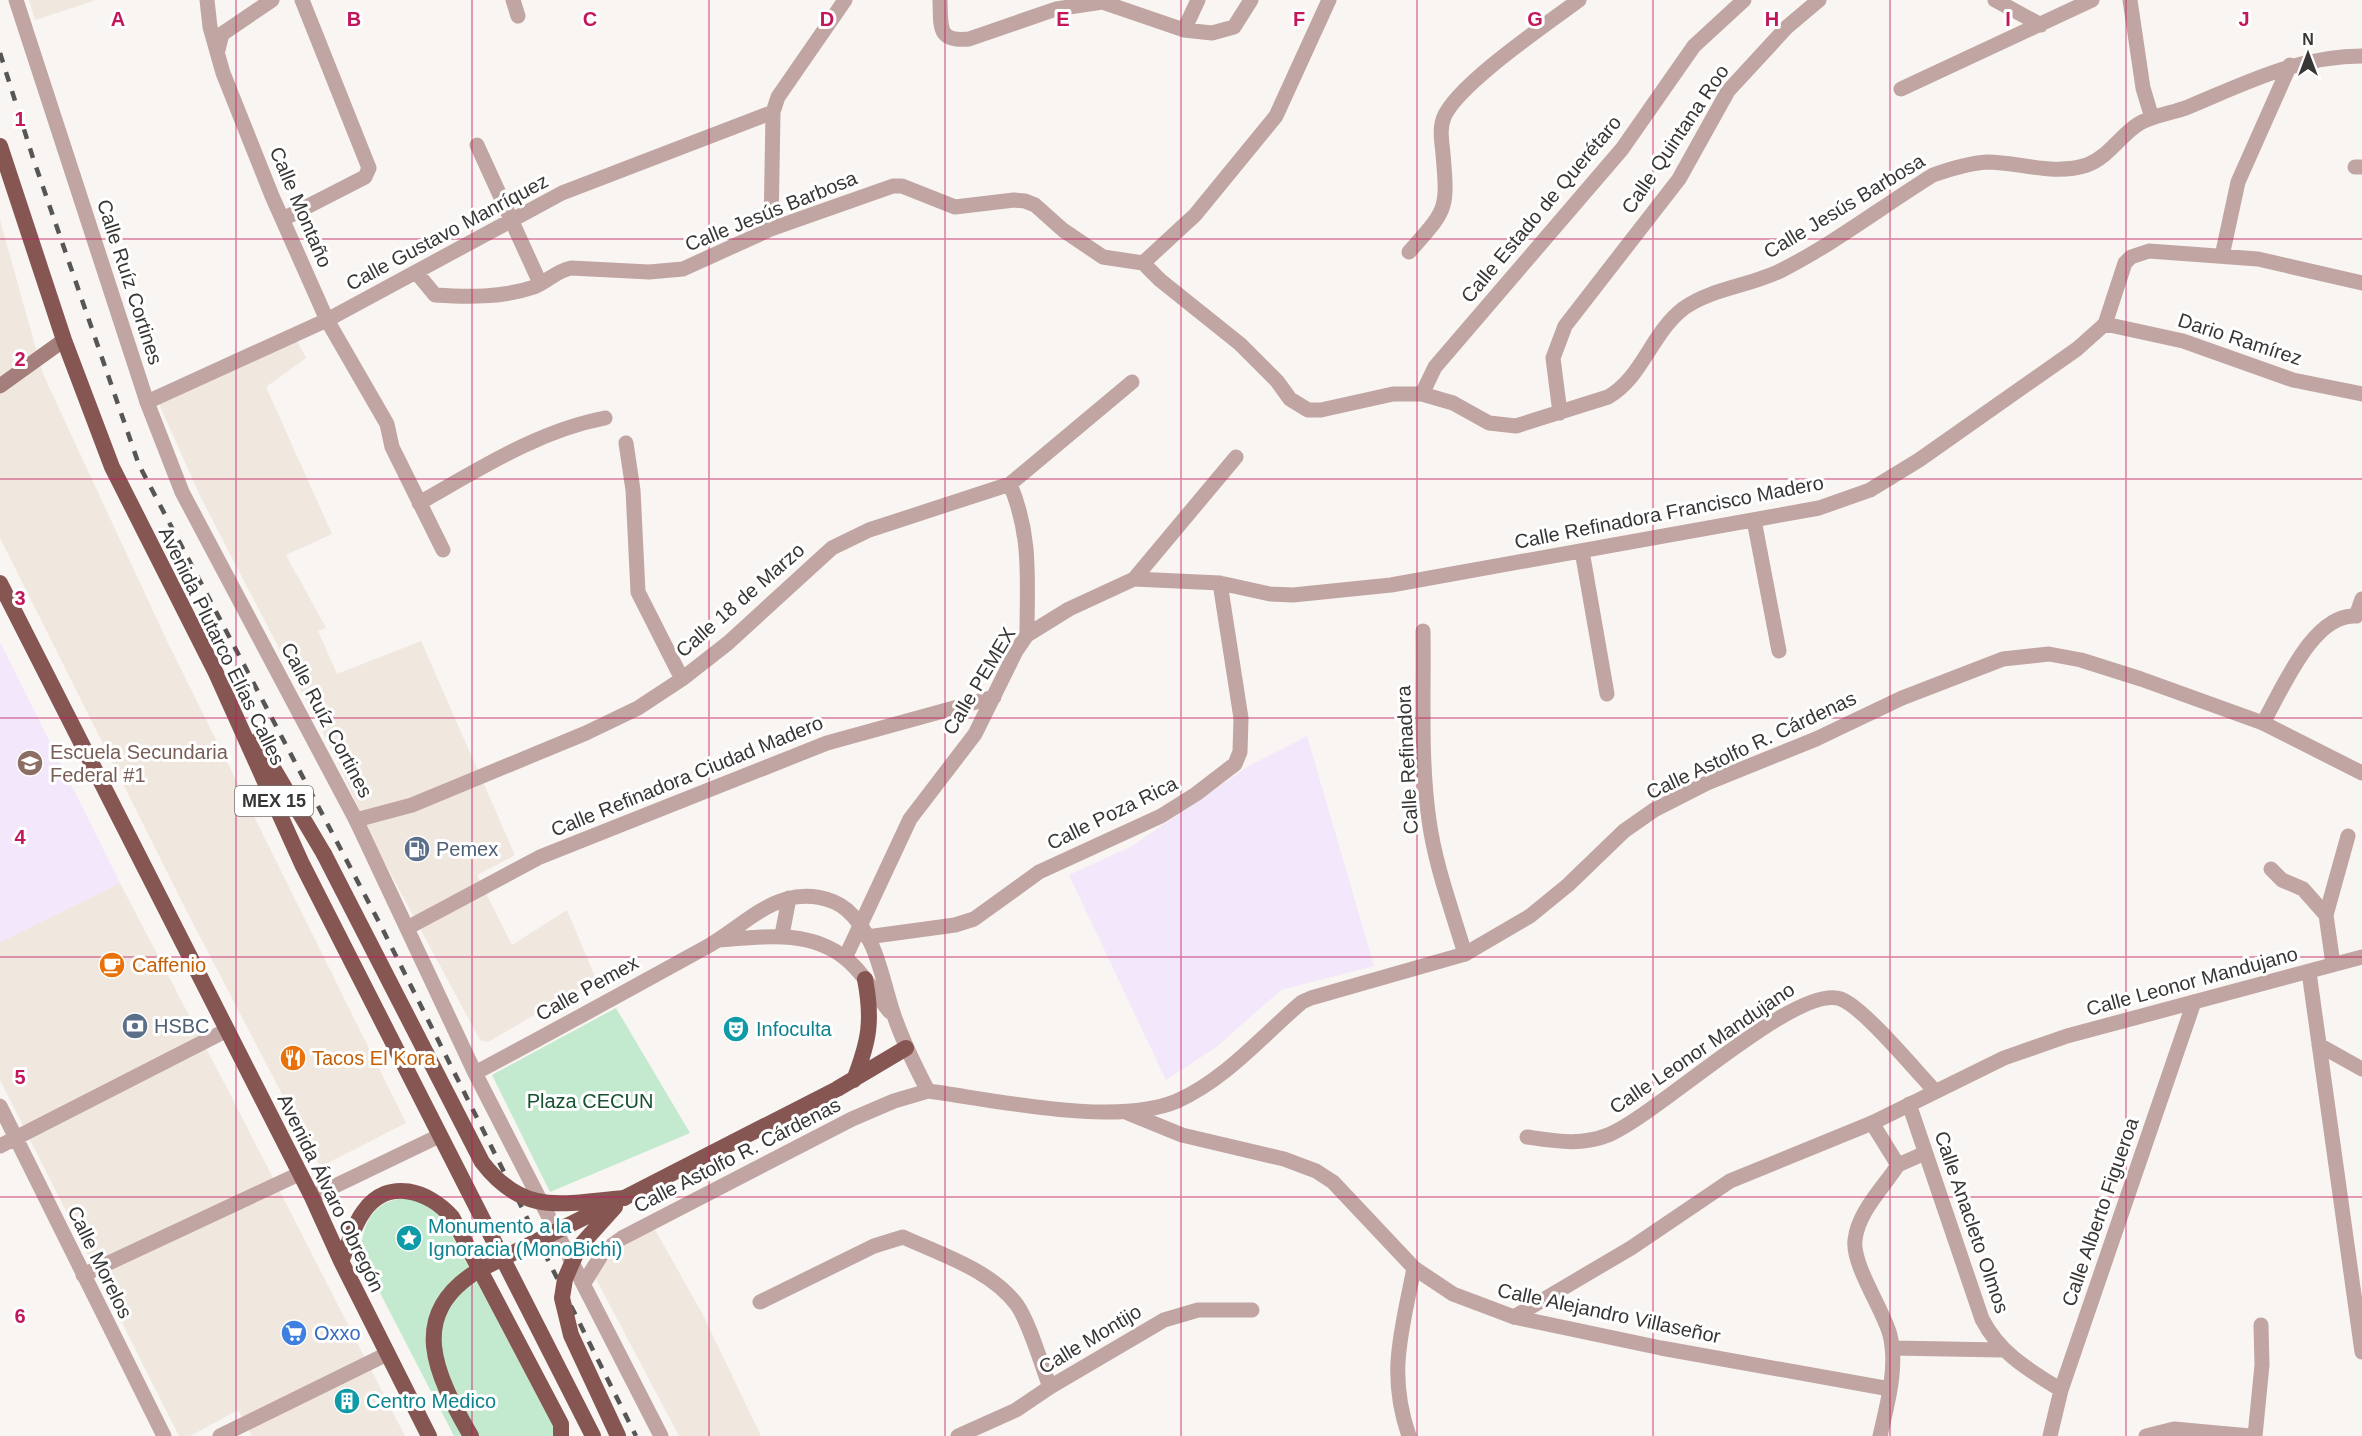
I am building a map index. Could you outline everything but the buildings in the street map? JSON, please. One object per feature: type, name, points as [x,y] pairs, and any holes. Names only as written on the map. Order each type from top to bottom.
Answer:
[{"type":"highway","name":"Avenida Plutarco Elías Calles","points":[[0,146],[64,340],[112,467],[216,673],[302,864],[592,1436]]},
{"type":"highway","name":"Avenida Álvaro Obregón","points":[[0,583],[312,1197],[341,1262],[429,1436]]},
{"type":"highway","points":[[216,673],[324,854],[482,1162],[497,1181],[512,1193],[549,1203],[624,1198]]},
{"type":"highway","points":[[854,1080],[870,1033],[870,1005],[865,979]]},
{"type":"highway","points":[[471,1436],[450,1401],[439,1372],[434,1329],[440,1304],[457,1283],[478,1270],[837,1089],[906,1048]]},
{"type":"highway","points":[[341,1262],[353,1238],[357,1221],[365,1208],[378,1198],[394,1191],[411,1191],[427,1196],[440,1204],[452,1217],[561,1430]]},
{"type":"highway","points":[[618,1436],[572,1335],[562,1298],[565,1279],[579,1247],[624,1198]]},
{"type":"main road","points":[[0,386],[64,340]]},
{"type":"street","name":"Calle Ruíz Cortines","points":[[16,0],[147,402],[182,492],[207,544],[356,820],[409,927],[475,1073],[661,1436]]},
{"type":"street","name":"Calle Montaño","points":[[207,0],[210,27],[223,73],[283,219],[327,320],[387,424],[392,447],[443,550]]},
{"type":"street","points":[[218,50],[222,34],[272,0]]},
{"type":"street","points":[[283,219],[365,177],[369,168],[302,0]]},
{"type":"street","points":[[513,0],[518,16]]},
{"type":"street","points":[[771,229],[772,112],[778,97],[844,0]]},
{"type":"street","points":[[940,0],[942,28],[951,40],[969,39],[1056,9],[1102,2],[1184,30],[1212,33],[1234,27],[1251,0]]},
{"type":"street","points":[[1184,30],[1198,0]]},
{"type":"street","points":[[1143,263],[1195,215],[1276,116],[1329,0]]},
{"type":"street","points":[[1409,252],[1435,222],[1446,201],[1441,132],[1443,118],[1451,105],[1460,93],[1506,55],[1579,0]]},
{"type":"street","name":"Calle Estado de Querétaro","points":[[1422,394],[1435,368],[1622,149],[1694,46],[1744,0]]},
{"type":"street","name":"Calle Quintana Roo","points":[[1560,413],[1553,358],[1565,326],[1679,179],[1728,91],[1787,27],[1819,0]]},
{"type":"street","points":[[1995,0],[2041,25]]},
{"type":"street","points":[[1901,89],[2092,0]]},
{"type":"street","points":[[2130,0],[2151,118]]},
{"type":"street","name":"Calle Jesús Barbosa","points":[[416,272],[435,295],[463,297],[504,295],[540,283],[560,270],[571,268],[649,273],[683,268],[771,229],[885,188],[902,186],[955,207],[1014,200],[1025,201],[1035,205],[1063,230],[1103,257],[1143,263],[1160,280],[1240,344],[1277,381],[1290,399],[1300,406],[1321,410],[1393,394],[1422,394],[1453,404],[1477,419],[1500,426],[1527,424],[1608,398],[1626,385],[1664,327],[1687,307],[1700,299],[1782,270],[1933,175],[1950,169],[1987,162],[2039,169],[2086,165],[2098,160],[2140,123],[2151,118],[2177,111],[2290,65],[2362,56]]},
{"type":"street","points":[[2222,256],[2238,182],[2290,65]]},
{"type":"street","name":"Calle Gustavo Manríquez","points":[[147,402],[327,320],[583,183],[772,112]]},
{"type":"street","points":[[477,144],[540,283]]},
{"type":"street","name":"Calle Refinadora Francisco Madero","points":[[1134,579],[1220,583],[1270,594],[1329,592],[1391,585],[1819,508],[1870,490],[1919,460],[2077,349],[2104,324],[2125,263],[2131,257],[2149,251],[2258,259],[2362,283]]},
{"type":"street","name":"Dario Ramírez","points":[[2104,324],[2183,341],[2293,381],[2362,394]]},
{"type":"street","name":"Calle 18 de Marzo","points":[[356,820],[412,805],[586,733],[638,708],[682,679],[728,643],[831,548],[869,530],[1010,484],[1132,382]]},
{"type":"street","points":[[419,503],[516,448],[576,424],[605,418]]},
{"type":"street","points":[[626,443],[633,490],[638,592],[682,679]]},
{"type":"street","name":"Calle PEMEX","points":[[845,958],[863,931],[910,819],[975,734],[1027,635],[1069,609],[1134,579],[1236,457]]},
{"type":"street","points":[[1010,484],[1021,511],[1026,537],[1027,635]]},
{"type":"street","points":[[1754,520],[1779,651]]},
{"type":"street","points":[[1582,551],[1607,694]]},
{"type":"street","name":"Calle Poza Rica","points":[[863,931],[955,925],[974,919],[1039,872],[1161,816],[1196,794],[1235,764],[1240,752],[1241,718],[1220,583]]},
{"type":"street","points":[[2263,723],[2319,632],[2346,615],[2359,616],[2362,600]]},
{"type":"street","name":"Calle Refinadora","points":[[1423,631],[1425,768],[1429,821],[1433,844],[1465,954]]},
{"type":"street","name":"Calle Astolfo R. Cárdenas","points":[[584,1283],[604,1251],[622,1238],[852,1119],[894,1101],[928,1091],[1095,1112],[1125,1112],[1152,1109],[1196,1090],[1243,1056],[1288,1014],[1311,998],[1465,954],[1530,916],[1568,885],[1624,831],[1654,810],[1707,783],[1816,739],[1902,698],[2003,658],[2049,654],[2081,660],[2263,723],[2362,773]]},
{"type":"street","name":"Calle Refinadora Ciudad Madero","points":[[409,927],[540,857],[826,743],[994,697]]},
{"type":"street","points":[[2333,964],[2326,915],[2348,836]]},
{"type":"street","points":[[2271,869],[2282,880],[2303,889],[2326,915]]},
{"type":"street","points":[[782,935],[789,898],[813,897],[832,900],[847,910],[863,931],[881,967],[894,1018],[928,1091]]},
{"type":"street","name":"Calle Pemex","points":[[475,1073],[718,940],[768,906],[789,898]]},
{"type":"street","points":[[718,940],[782,935],[825,946],[845,958],[865,979],[894,1018]]},
{"type":"street","name":"Calle Leonor Mandujano","points":[[1514,1317],[1631,1248],[1731,1181],[1872,1123],[2015,1054],[2067,1036],[2362,957]]},
{"type":"street","points":[[2309,972],[2362,1352]]},
{"type":"street","name":"Calle Leonor Mandujano","points":[[1527,1137],[1577,1143],[1607,1136],[1674,1095],[1710,1065],[1774,1022],[1813,999],[1828,996],[1842,999],[1858,1011],[1935,1091]]},
{"type":"street","name":"Calle Alberto Figueroa","points":[[2050,1436],[2061,1390],[2194,1002]]},
{"type":"street","points":[[0,1146],[227,1030]]},
{"type":"street","points":[[2319,1046],[2362,1069]]},
{"type":"street","name":"Calle Anacleto Olmos","points":[[1909,1104],[1982,1319],[2002,1350],[2061,1390]]},
{"type":"street","name":"Calle Morelos","points":[[0,1106],[164,1436]]},
{"type":"street","name":"Calle Alejandro Villaseñor","points":[[1125,1112],[1182,1135],[1284,1159],[1316,1171],[1333,1182],[1414,1268],[1453,1294],[1514,1317],[1661,1348],[1890,1389]]},
{"type":"street","points":[[1872,1123],[1898,1165]]},
{"type":"street","points":[[312,1197],[438,1136]]},
{"type":"street","points":[[1880,1436],[1890,1389],[1892,1348],[1887,1326],[1859,1263],[1854,1242],[1863,1215],[1898,1165],[1925,1154]]},
{"type":"street","points":[[83,1275],[299,1174]]},
{"type":"street","points":[[760,1302],[874,1246],[903,1237],[968,1267],[1000,1286],[1018,1307],[1050,1387]]},
{"type":"street","points":[[1409,1436],[1397,1395],[1396,1369],[1414,1268]]},
{"type":"street","name":"Calle Montijo","points":[[958,1436],[1016,1410],[1050,1387],[1164,1320],[1198,1310],[1252,1310]]},
{"type":"street","points":[[2255,1436],[2262,1365],[2261,1325]]},
{"type":"street","points":[[1892,1348],[2002,1350]]},
{"type":"street","points":[[229,1434],[387,1354]]},
{"type":"street","points":[[2146,1436],[2174,1429],[2250,1436]]},
{"type":"shaded area","points":[[29,0],[96,0],[35,20]]},
{"type":"shaded area","points":[[0,220],[43,374],[167,641],[406,1123],[320,1167],[184,906],[0,538]]},
{"type":"shaded area","points":[[297,341],[306,358],[266,387],[332,534],[286,555],[326,628],[318,631],[337,674],[421,641],[515,855],[477,875],[512,945],[567,910],[596,979],[488,1042],[480,1040],[372,839],[335,756],[201,498],[159,404]]},
{"type":"shaded area","name":"Escuela Secundaria Federal #1","points":[[0,642],[120,883],[0,942]]},
{"type":"shaded area","points":[[1307,736],[1374,966],[1281,990],[1215,1048],[1166,1080],[1069,875],[1132,846],[1249,766]]},
{"type":"shaded area","points":[[120,883],[405,1436],[252,1436],[238,1410],[190,1436],[179,1436],[0,1080],[0,942]]},
{"type":"shaded area","points":[[654,1228],[702,1313],[761,1436],[679,1436],[595,1277],[616,1250]]},
{"type":"green space","name":"Plaza CECUN","points":[[616,1008],[690,1133],[550,1192],[492,1075]]},
{"type":"green space","points":[[411,1197],[437,1209],[562,1436],[454,1436],[360,1254],[368,1221],[379,1207],[388,1202]]},
{"type":"railway","points":[[0,53],[33,158],[139,465],[380,924],[636,1436]]},
{"type":"place","name":"Escuela Secundaria Federal #1","points":[[30,763]]},
{"type":"place","name":"Pemex","points":[[417,849]]},
{"type":"place","name":"Caffenio","points":[[112,965]]},
{"type":"place","name":"HSBC","points":[[135,1026]]},
{"type":"place","name":"Infoculta","points":[[736,1029]]},
{"type":"place","name":"Tacos El Kora","points":[[293,1058]]},
{"type":"place","name":"Monumento a la Ignoracia (MonoBichi)","points":[[409,1238]]},
{"type":"place","name":"Oxxo","points":[[294,1333]]},
{"type":"place","name":"Centro Medico","points":[[347,1401]]}]
